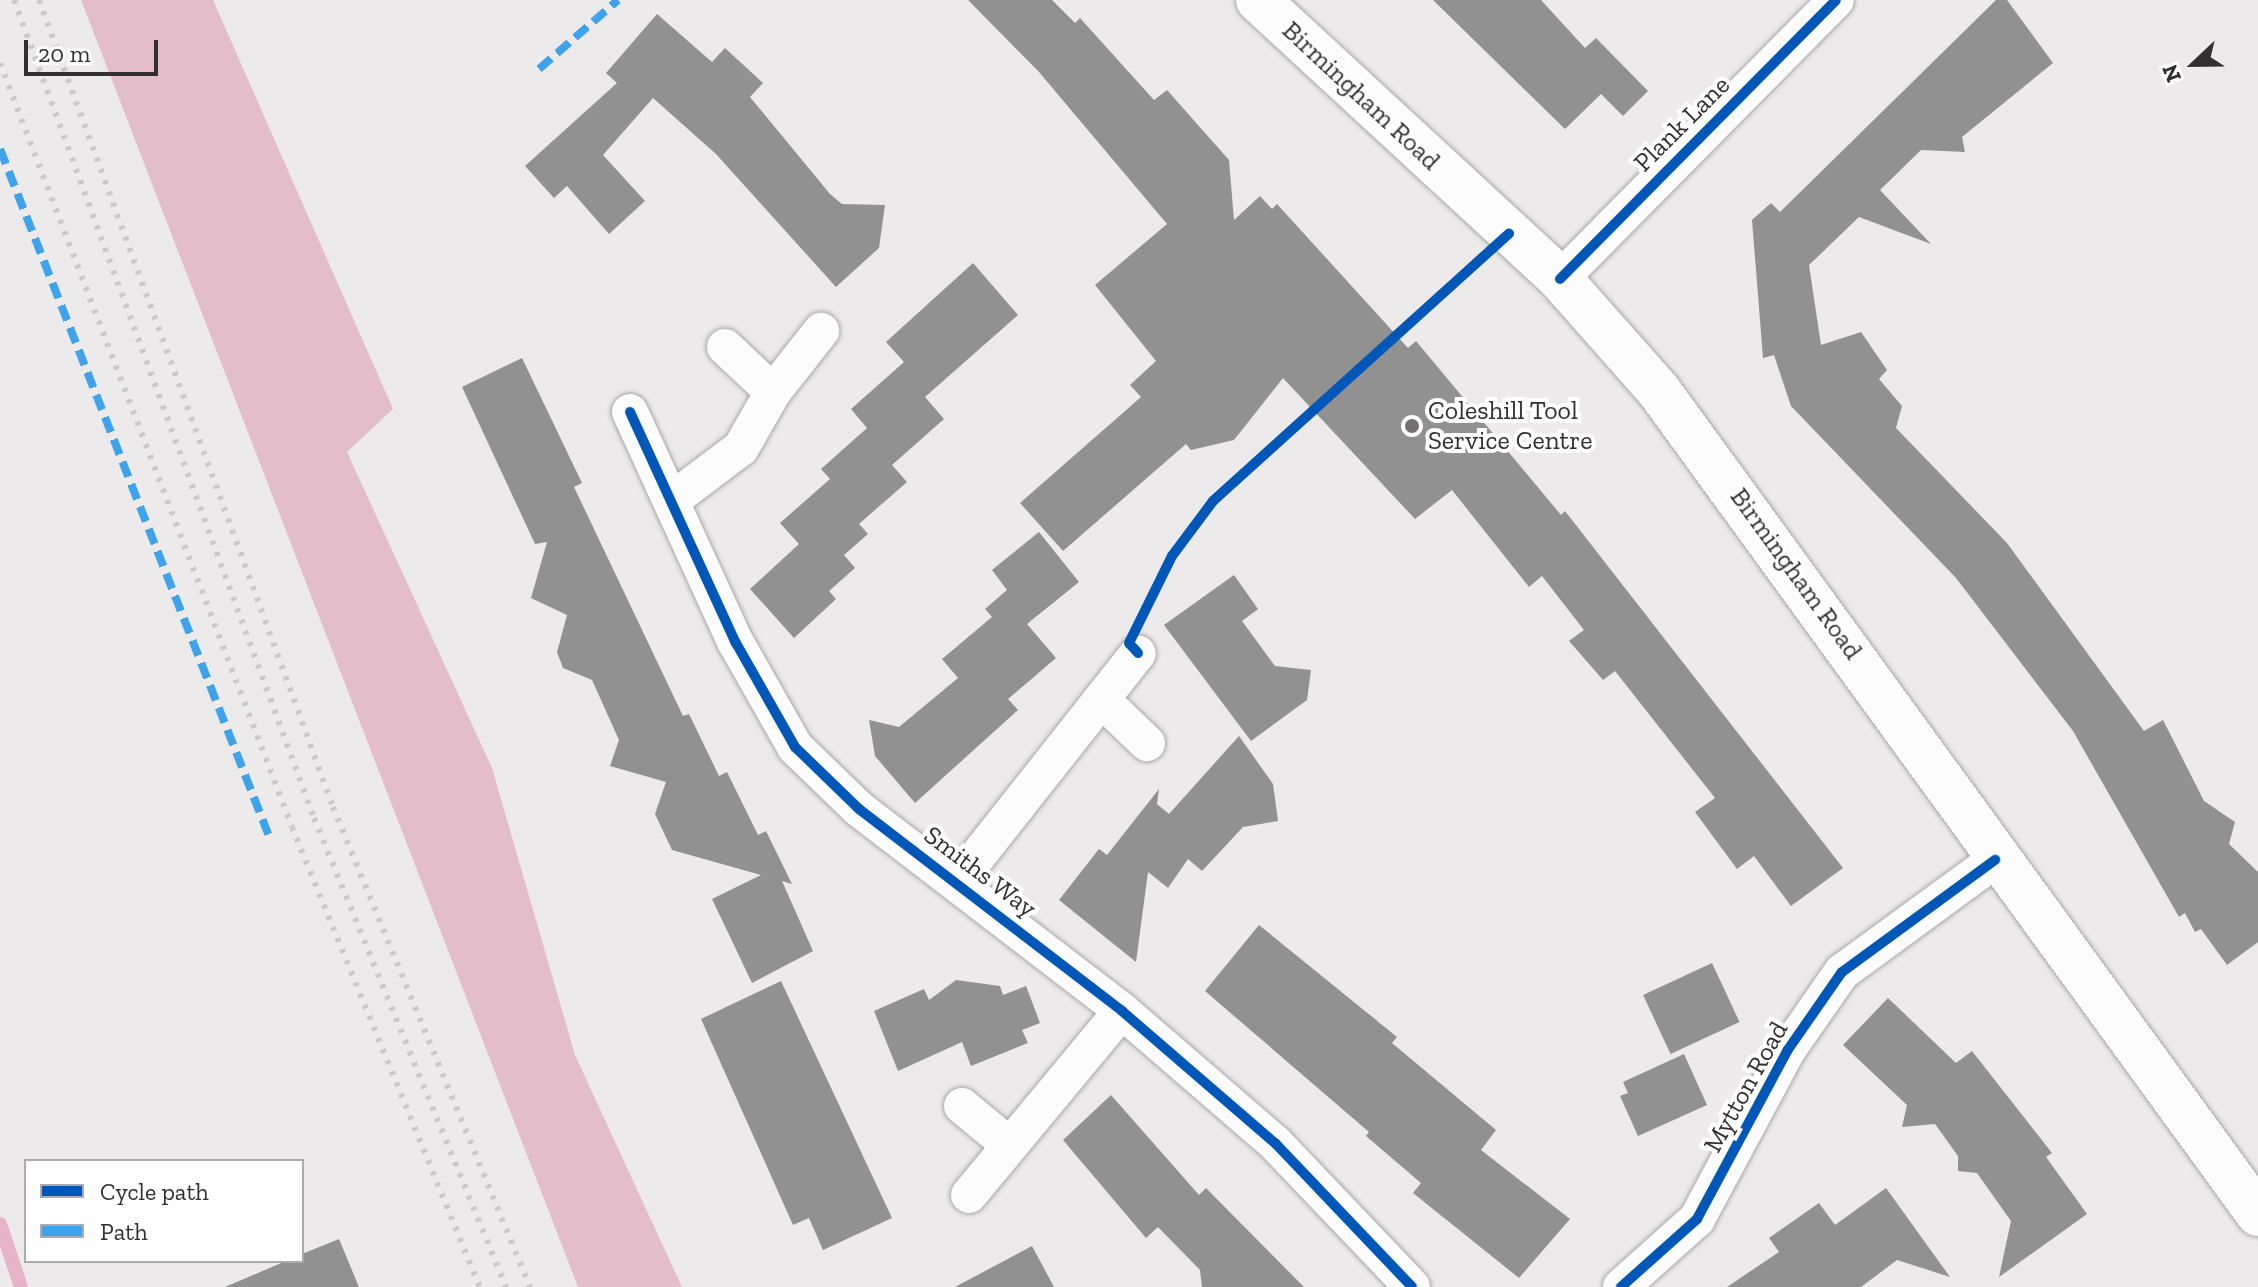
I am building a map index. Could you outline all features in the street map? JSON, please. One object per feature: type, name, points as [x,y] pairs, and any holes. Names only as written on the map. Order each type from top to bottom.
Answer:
[{"type":"main road","name":"Birmingham Road","points":[[1258,0],[1560,279],[1659,391],[1754,515],[1934,762],[1995,860],[2258,1214]]},
{"type":"street","name":"Plank Lane","points":[[1560,279],[1836,0]]},
{"type":"street","points":[[672,500],[741,448],[773,392],[821,331]]},
{"type":"street","points":[[725,347],[773,392]]},
{"type":"street","name":"Smiths Way","points":[[630,412],[736,643],[795,747],[859,809],[958,881],[1122,1011],[1276,1144],[1412,1287]]},
{"type":"street","name":"Smiths Way","points":[[958,881],[1138,653]]},
{"type":"street","points":[[1103,701],[1147,743]]},
{"type":"street","name":"Mytton Road","points":[[1621,1287],[1697,1219],[1787,1051],[1842,972],[1995,860]]},
{"type":"street","points":[[969,1195],[1008,1144],[1122,1011]]},
{"type":"street","points":[[962,1106],[1008,1144]]},
{"type":"shaded area","points":[[81,0],[213,0],[393,409],[347,452],[492,768],[575,1055],[682,1287],[578,1287]]},
{"type":"building","points":[[968,0],[1052,0],[1075,23],[1080,18],[1154,100],[1167,90],[1229,160],[1234,220],[1260,196],[1272,209],[1277,204],[1408,348],[1416,341],[1561,515],[1565,511],[1843,868],[1791,906],[1754,856],[1737,869],[1695,812],[1715,798],[1615,671],[1603,680],[1569,641],[1584,630],[1542,576],[1529,587],[1452,490],[1415,519],[1283,378],[1234,440],[1191,450],[1186,444],[1063,551],[1020,503],[1141,397],[1130,385],[1156,361],[1095,285],[1167,224],[1039,72]]},
{"type":"building","points":[[1433,0],[1541,0],[1585,48],[1596,38],[1648,91],[1623,116],[1601,94],[1565,129]]},
{"type":"building","points":[[1996,0],[2007,0],[2053,63],[1962,137],[1965,152],[1921,150],[1880,190],[1931,244],[1859,217],[1809,265],[1821,345],[1861,332],[1887,370],[1879,379],[1902,406],[1896,428],[2007,543],[2144,731],[2163,720],[2204,801],[2235,822],[2229,844],[2258,872],[2258,942],[2227,965],[2201,929],[2195,932],[2185,913],[2179,917],[2073,731],[1956,578],[1791,406],[1774,355],[1763,358],[1752,220],[1771,203],[1780,212]]},
{"type":"building","points":[[657,14],[712,62],[725,48],[763,83],[750,97],[830,194],[842,204],[885,205],[879,248],[836,287],[716,154],[653,98],[603,155],[645,201],[609,234],[567,186],[554,198],[525,166],[617,83],[606,73]]},
{"type":"building","points":[[973,263],[1018,315],[925,397],[944,419],[892,465],[907,482],[859,524],[868,534],[844,555],[855,568],[829,591],[836,599],[794,638],[750,589],[799,544],[780,523],[830,479],[821,469],[867,428],[851,409],[904,362],[886,342]]},
{"type":"building","points":[[522,358],[582,483],[574,487],[683,716],[689,714],[719,776],[727,772],[758,835],[766,831],[792,884],[782,881],[813,951],[752,983],[712,899],[761,875],[672,850],[655,814],[666,782],[610,766],[619,740],[592,680],[563,668],[557,652],[567,615],[531,598],[547,542],[535,544],[462,387]]},
{"type":"building","points":[[1039,532],[1079,582],[1027,624],[1056,658],[1008,699],[1018,710],[915,803],[875,756],[869,720],[899,727],[958,678],[942,659],[992,617],[985,609],[1007,590],[992,570]]},
{"type":"building","points":[[1234,575],[1258,609],[1242,621],[1275,666],[1311,670],[1307,700],[1251,741],[1164,625]]},
{"type":"building","points":[[1239,736],[1273,784],[1278,821],[1243,827],[1202,871],[1188,859],[1168,888],[1148,872],[1136,962],[1059,900],[1099,849],[1107,855],[1159,789],[1157,804],[1169,814]]},
{"type":"building","points":[[1259,925],[1397,1037],[1392,1043],[1496,1130],[1481,1150],[1570,1219],[1519,1278],[1413,1193],[1421,1183],[1366,1136],[1369,1132],[1205,991]]},
{"type":"building","points":[[1712,963],[1739,1022],[1671,1054],[1643,995]]},
{"type":"building","points":[[956,980],[1000,986],[1003,995],[1026,986],[1040,1023],[1022,1030],[1028,1043],[971,1066],[962,1042],[898,1071],[874,1011],[924,989],[929,1000]]},
{"type":"building","points":[[781,981],[892,1218],[823,1250],[809,1218],[793,1225],[701,1019]]},
{"type":"building","points":[[1888,998],[1956,1063],[1972,1051],[2052,1153],[2046,1157],[2087,1214],[1999,1277],[2011,1221],[1977,1173],[1958,1171],[1958,1156],[1935,1124],[1902,1127],[1907,1105],[1843,1045]]},
{"type":"building","points":[[1684,1054],[1707,1105],[1638,1136],[1620,1096],[1628,1093],[1623,1082]]},
{"type":"building","points":[[1111,1095],[1199,1195],[1206,1188],[1304,1287],[1202,1287],[1200,1270],[1158,1227],[1146,1238],[1063,1140]]},
{"type":"building","points":[[1886,1188],[1950,1277],[1897,1260],[1861,1287],[1727,1287],[1779,1252],[1769,1238],[1819,1203],[1835,1225]]},
{"type":"building","points":[[339,1239],[359,1287],[225,1287],[281,1263],[304,1263],[304,1253]]},
{"type":"building","points":[[1032,1246],[1054,1287],[955,1287]]},
{"type":"waterway","points":[[0,1224],[21,1287]]},
{"type":"railway","points":[[14,0],[314,818],[506,1287]]},
{"type":"railway","points":[[39,0],[333,807],[530,1287]]},
{"type":"railway","points":[[0,63],[292,827],[480,1287]]},
{"type":"marked path","points":[[539,69],[618,0]]},
{"type":"marked path","points":[[0,149],[269,836]]},
{"type":"cycle path","points":[[1560,279],[1836,0]]},
{"type":"cycle path","points":[[1138,653],[1129,643],[1172,556],[1213,501],[1509,234]]},
{"type":"cycle path","points":[[630,412],[736,643],[795,747],[859,809],[1122,1011],[1276,1144],[1412,1287]]},
{"type":"cycle path","points":[[1621,1287],[1697,1219],[1787,1051],[1842,972],[1995,860]]},
{"type":"place","name":"Coleshill Tool Service Centre","points":[[1412,426]]}]
